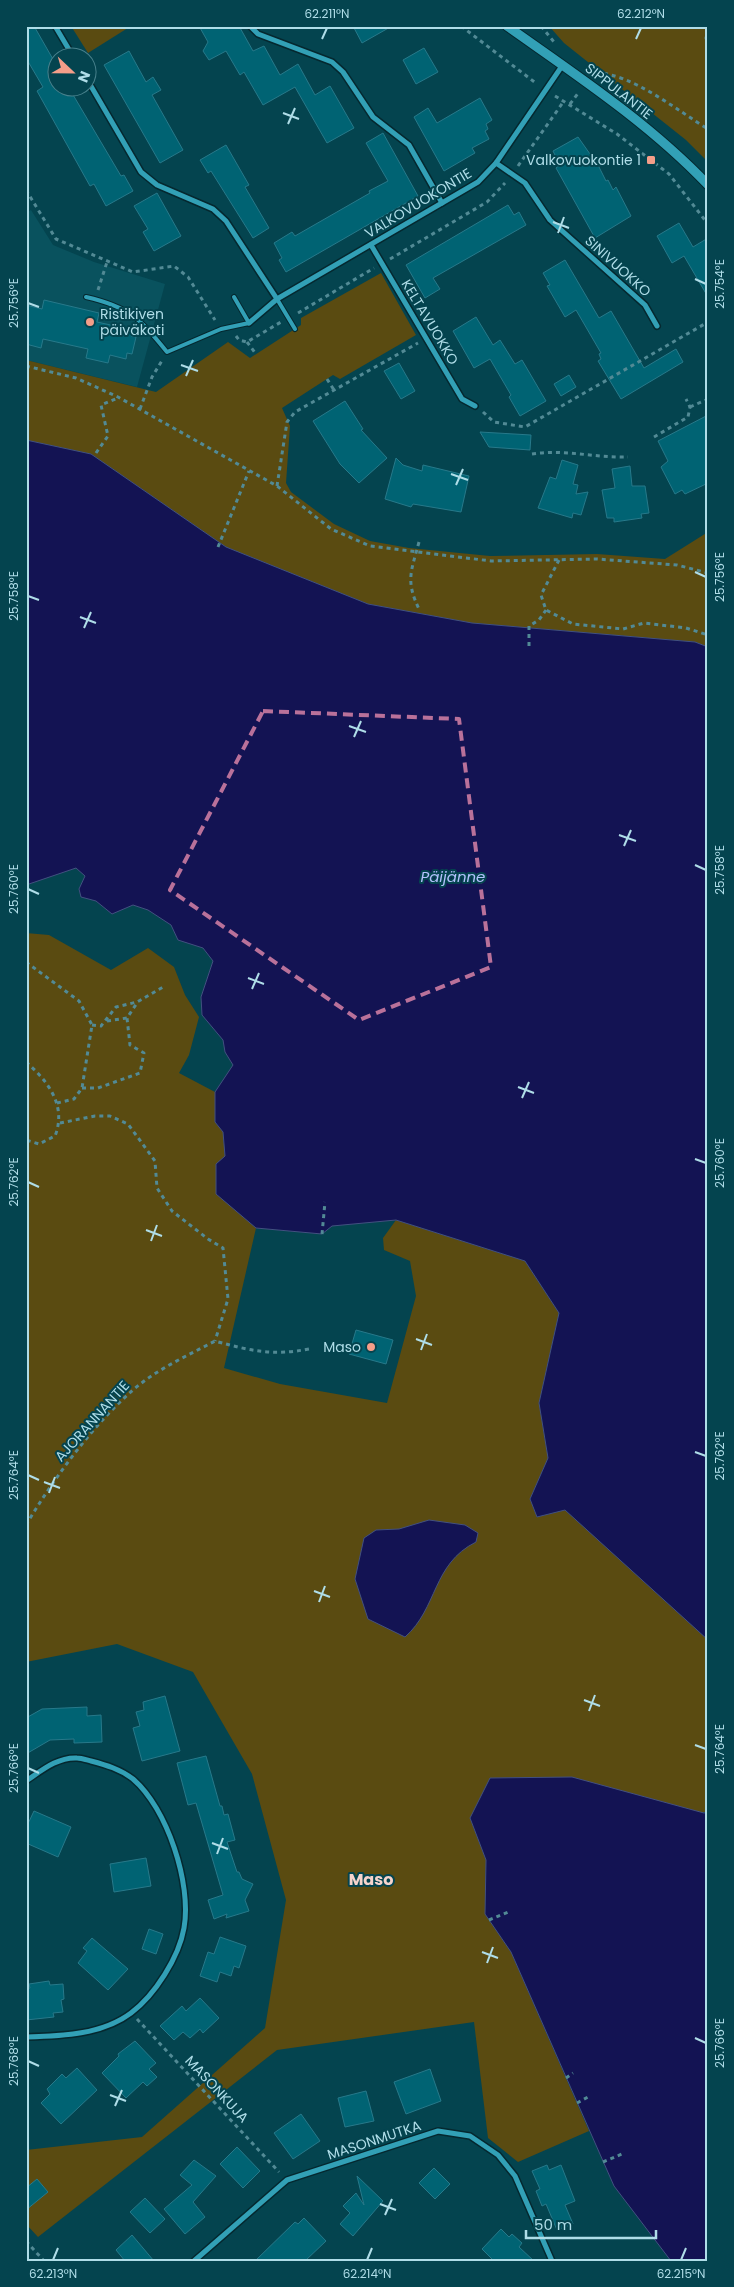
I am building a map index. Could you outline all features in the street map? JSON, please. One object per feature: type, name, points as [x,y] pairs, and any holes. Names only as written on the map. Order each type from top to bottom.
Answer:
[{"type":"street","points":[[55,26],[68,48]]},
{"type":"street","points":[[250,26],[258,34],[332,62],[343,72],[373,117],[409,145],[442,203]]},
{"type":"street","name":"SIPPULANTIE","points":[[506,26],[586,82],[681,157],[708,185]]},
{"type":"street","name":"VALKOVUOKONTIE","points":[[249,323],[277,299],[478,182],[496,163],[562,66]]},
{"type":"street","points":[[98,98],[141,172],[158,185],[213,210],[226,221],[277,299]]},
{"type":"street","name":"SINIVUOKKO","points":[[496,163],[525,183],[550,220],[645,305],[656,326]]},
{"type":"street","name":"KELTAVUOKKO","points":[[371,245],[462,399],[475,406]]},
{"type":"street","points":[[26,1781],[54,1763],[77,1758],[112,1766],[133,1780],[159,1810],[173,1844],[184,1884],[185,1927],[173,1961],[156,1986],[131,2013],[101,2028],[69,2036],[26,2037]]},
{"type":"street","name":"MASONMUTKA","points":[[194,2261],[287,2180],[438,2131],[470,2136],[498,2155],[515,2176],[552,2261]]},
{"type":"lane","points":[[86,297],[124,309],[144,323],[167,352],[221,329],[249,323],[234,297]]},
{"type":"lane","points":[[277,299],[295,329]]},
{"type":"path","points":[[461,26],[545,90],[618,134],[670,174],[708,224]]},
{"type":"path","points":[[708,29],[706,38],[708,44]]},
{"type":"path","points":[[586,82],[594,73],[606,73],[617,76],[646,91],[708,129]]},
{"type":"path","points":[[247,342],[487,202],[500,190],[564,101]]},
{"type":"path","points":[[26,190],[56,239],[133,272],[174,266],[188,277],[221,329]]},
{"type":"path","points":[[95,299],[107,262]]},
{"type":"path","points":[[475,406],[494,422],[525,427],[708,322]]},
{"type":"path","points":[[231,328],[239,340],[247,342],[256,354]]},
{"type":"path","points":[[277,486],[287,422],[295,412],[427,338]]},
{"type":"path","points":[[140,409],[152,377],[167,352]]},
{"type":"path","points":[[26,366],[76,378],[118,397],[277,486],[331,529],[370,546],[491,561],[596,559],[677,565],[708,573]]},
{"type":"path","points":[[328,379],[334,390]]},
{"type":"path","points":[[96,453],[108,436],[101,405],[118,397]]},
{"type":"path","points":[[654,437],[688,417],[690,407],[686,399]]},
{"type":"path","points":[[690,407],[708,399]]},
{"type":"path","points":[[532,454],[553,451],[606,458],[628,457]]},
{"type":"path","points":[[218,547],[249,471]]},
{"type":"path","points":[[419,542],[410,568],[411,594],[420,611]]},
{"type":"path","points":[[558,560],[541,595],[546,610],[573,624],[623,629],[644,623],[686,628],[708,635]]},
{"type":"path","points":[[529,646],[529,626],[539,620],[546,610]]},
{"type":"path","points":[[26,962],[79,1001],[92,1025],[82,1088],[74,1099],[57,1102]]},
{"type":"path","points":[[92,1025],[101,1026],[107,1021],[116,1007],[137,1002],[163,987]]},
{"type":"path","points":[[82,1088],[98,1088],[140,1073],[144,1053],[130,1045],[127,1018],[137,1002]]},
{"type":"path","points":[[107,1021],[127,1018]]},
{"type":"path","points":[[26,1062],[50,1086],[57,1102],[60,1123],[55,1136],[39,1144],[26,1140]]},
{"type":"path","points":[[60,1123],[95,1116],[110,1116],[128,1124],[155,1161],[157,1188],[172,1211],[208,1239],[223,1248],[228,1299],[215,1341],[252,1351],[286,1354],[309,1349]]},
{"type":"path","points":[[322,1234],[325,1202]]},
{"type":"path","name":"AJORANNANTIE","points":[[26,1525],[47,1490],[88,1438],[133,1390],[161,1369],[215,1341]]},
{"type":"path","points":[[489,1920],[511,1911]]},
{"type":"path","name":"MASONKUJA","points":[[131,2013],[287,2180]]},
{"type":"path","points":[[566,2078],[573,2074]]},
{"type":"path","points":[[577,2103],[588,2097]]},
{"type":"path","points":[[603,2162],[622,2154]]},
{"type":"path","points":[[26,2241],[44,2261]]},
{"type":"highlighted area","points":[[263,711],[459,719],[491,967],[359,1020],[170,890]]},
{"type":"shaded area","points":[[71,26],[131,26],[96,48],[85,48]]},
{"type":"shaded area","points":[[549,26],[708,26],[708,162],[686,140],[564,43]]},
{"type":"shaded area","name":"Ristikiven päiväkoti","points":[[31,210],[53,245],[94,262],[165,284],[137,387],[26,360],[26,213]]},
{"type":"shaded area","points":[[381,273],[416,335],[340,379],[333,375],[282,408],[290,426],[286,483],[291,492],[334,524],[370,541],[409,548],[490,556],[597,554],[665,559],[708,532],[708,647],[695,642],[472,623],[368,604],[226,547],[91,454],[26,440],[26,360],[156,392],[228,342],[250,358],[301,325],[301,318]]},
{"type":"shaded area","points":[[26,933],[49,935],[111,970],[148,948],[174,967],[185,995],[199,1017],[189,1055],[179,1073],[215,1092],[215,1122],[223,1132],[225,1156],[216,1193],[256,1228],[224,1368],[280,1384],[387,1403],[416,1296],[410,1261],[384,1250],[383,1238],[396,1220],[525,1261],[559,1313],[539,1403],[548,1458],[530,1499],[537,1517],[565,1510],[708,1640],[708,1812],[470,1818],[486,1860],[485,1914],[511,1952],[589,2131],[518,2162],[488,2138],[474,2022],[277,2050],[38,2237],[26,2224],[26,2150],[142,2137],[265,2028],[286,1900],[252,1774],[193,1672],[117,1644],[26,1662]]},
{"type":"water","name":"Päijänne","points":[[26,440],[91,454],[226,547],[368,604],[472,623],[695,642],[708,647],[708,1640],[565,1510],[537,1517],[530,1499],[548,1458],[539,1403],[559,1313],[525,1261],[396,1220],[332,1226],[322,1234],[256,1228],[216,1194],[216,1164],[225,1156],[223,1132],[215,1122],[215,1092],[233,1065],[225,1052],[223,1040],[202,1015],[201,997],[213,961],[203,948],[178,940],[171,925],[148,910],[133,905],[112,914],[96,901],[81,897],[79,889],[85,876],[76,868],[26,885]]},
{"type":"water","points":[[429,1520],[465,1525],[478,1533],[476,1542],[462,1551],[451,1562],[424,1613],[405,1637],[368,1619],[355,1579],[364,1538],[376,1530],[399,1529]]},
{"type":"water","points":[[572,1777],[704,1813],[708,1812],[708,2261],[671,2261],[614,2186],[511,1952],[485,1914],[486,1860],[470,1818],[490,1778]]},
{"type":"building","points":[[26,26],[34,26],[48,50],[48,98],[75,98],[121,176],[124,175],[133,191],[106,206],[94,184],[90,186],[37,91],[43,87],[26,58]]},
{"type":"building","points":[[199,26],[239,26],[253,51],[264,46],[280,75],[298,64],[315,95],[330,86],[354,128],[327,143],[295,87],[263,105],[244,72],[240,75],[226,51],[209,60],[203,51],[208,42]]},
{"type":"building","points":[[353,26],[392,26],[362,43]]},
{"type":"building","points":[[424,48],[438,72],[416,84],[403,60]]},
{"type":"building","points":[[129,51],[146,82],[153,77],[161,90],[152,95],[183,150],[160,163],[104,65]]},
{"type":"building","points":[[480,98],[492,120],[486,124],[488,129],[485,131],[489,139],[472,148],[475,153],[444,171],[414,117],[428,108],[437,123]]},
{"type":"building","points":[[383,133],[418,196],[286,272],[279,260],[282,258],[274,243],[292,232],[295,236],[388,181],[366,143]]},
{"type":"building","points":[[578,137],[590,154],[592,153],[606,181],[608,180],[613,190],[616,187],[631,216],[595,238],[556,168],[560,165],[553,151]]},
{"type":"building","points":[[226,145],[249,185],[245,187],[269,228],[253,238],[211,171],[208,173],[200,160]]},
{"type":"building","points":[[157,193],[181,236],[154,251],[143,232],[148,229],[134,206]]},
{"type":"building","points":[[508,205],[514,215],[519,212],[526,225],[433,278],[440,289],[425,298],[406,265]]},
{"type":"building","points":[[679,223],[693,247],[708,238],[708,297],[684,256],[672,263],[657,236]]},
{"type":"building","points":[[565,260],[599,318],[611,311],[644,368],[676,349],[683,362],[621,399],[598,361],[601,359],[599,354],[601,353],[576,310],[565,317],[547,286],[550,285],[543,273]]},
{"type":"building","points":[[44,300],[99,313],[97,322],[133,330],[131,336],[136,337],[132,354],[127,353],[126,359],[110,355],[108,363],[86,358],[88,349],[43,339],[41,348],[26,344],[26,305],[42,309]]},
{"type":"building","points":[[476,317],[493,345],[500,340],[515,364],[522,360],[546,401],[520,416],[509,397],[511,395],[490,359],[474,368],[453,331]]},
{"type":"building","points":[[399,363],[415,391],[401,399],[384,371]]},
{"type":"building","points":[[569,375],[576,387],[561,396],[554,384]]},
{"type":"building","points":[[345,401],[363,429],[361,430],[387,458],[359,483],[340,464],[313,421]]},
{"type":"building","points":[[708,415],[708,483],[685,494],[682,490],[675,494],[661,467],[668,461],[658,441]]},
{"type":"building","points":[[480,432],[531,435],[530,450],[489,447]]},
{"type":"building","points":[[396,458],[403,465],[422,471],[423,465],[469,476],[461,512],[413,504],[411,507],[385,499]]},
{"type":"building","points":[[562,460],[578,465],[573,484],[578,485],[576,494],[588,492],[581,515],[573,513],[572,518],[538,508],[550,477],[556,479]]},
{"type":"building","points":[[630,466],[632,486],[645,486],[649,513],[641,514],[642,518],[614,522],[614,518],[607,518],[602,490],[615,488],[612,469]]},
{"type":"building","name":"Maso","points":[[356,1330],[393,1340],[386,1364],[349,1354]]},
{"type":"building","points":[[165,1696],[180,1751],[142,1761],[133,1728],[140,1726],[136,1712],[144,1710],[143,1702]]},
{"type":"building","points":[[87,1707],[87,1716],[101,1715],[102,1742],[74,1743],[74,1739],[50,1740],[26,1754],[26,1718],[42,1709]]},
{"type":"building","points":[[206,1756],[220,1806],[222,1806],[224,1815],[228,1814],[235,1840],[227,1842],[237,1872],[239,1872],[242,1879],[253,1884],[245,1900],[249,1911],[226,1918],[227,1914],[214,1919],[208,1900],[223,1895],[196,1803],[188,1805],[177,1763]]},
{"type":"building","points":[[34,1811],[71,1827],[58,1857],[26,1843],[26,1828]]},
{"type":"building","points":[[146,1858],[151,1886],[114,1892],[110,1864]]},
{"type":"building","points":[[149,1929],[163,1934],[156,1954],[142,1949]]},
{"type":"building","points":[[220,1937],[246,1946],[239,1968],[234,1966],[231,1976],[220,1972],[217,1982],[200,1976],[208,1952],[214,1954]]},
{"type":"building","points":[[92,1938],[128,1969],[108,1990],[78,1963],[87,1951],[83,1948]]},
{"type":"building","points":[[49,1981],[50,1985],[63,1984],[64,1999],[61,2000],[63,2012],[53,2013],[54,2017],[26,2020],[26,1989],[30,1988],[29,1984]]},
{"type":"building","points":[[200,1998],[219,2018],[203,2033],[200,2029],[190,2038],[183,2032],[174,2040],[160,2026],[182,2006],[186,2011]]},
{"type":"building","points":[[135,2041],[156,2063],[149,2069],[157,2077],[147,2086],[143,2082],[126,2098],[102,2073],[119,2056],[118,2054]]},
{"type":"building","points":[[77,2068],[97,2090],[61,2124],[41,2103],[50,2094],[47,2089],[62,2074],[66,2078]]},
{"type":"building","points":[[430,2069],[441,2101],[406,2114],[394,2082]]},
{"type":"building","points":[[366,2091],[374,2121],[345,2127],[338,2098]]},
{"type":"building","points":[[301,2114],[320,2141],[293,2159],[274,2133]]},
{"type":"building","points":[[237,2147],[260,2171],[243,2188],[220,2164]]},
{"type":"building","points":[[194,2160],[216,2176],[193,2202],[205,2217],[185,2234],[164,2209],[192,2185],[180,2175]]},
{"type":"building","points":[[547,2165],[549,2170],[561,2165],[575,2201],[565,2205],[573,2224],[557,2230],[546,2204],[542,2206],[536,2191],[540,2189],[532,2171]]},
{"type":"building","points":[[434,2168],[450,2184],[435,2199],[419,2183]]},
{"type":"building","points":[[357,2176],[383,2201],[353,2236],[340,2224],[350,2213],[343,2206],[356,2193],[364,2205]]},
{"type":"building","points":[[37,2179],[48,2192],[26,2210],[26,2188]]},
{"type":"building","points":[[145,2198],[165,2219],[150,2233],[130,2212]]},
{"type":"building","points":[[304,2218],[326,2241],[305,2261],[255,2261],[295,2222],[298,2224]]},
{"type":"building","points":[[501,2229],[509,2237],[512,2234],[522,2243],[519,2247],[534,2261],[494,2261],[482,2249]]},
{"type":"building","points":[[132,2235],[154,2261],[125,2261],[116,2250]]},
{"type":"place","name":"Valkovuokontie 1","points":[[651,160]]},
{"type":"place","name":"Ristikiven päiväkoti","points":[[90,322]]},
{"type":"place","name":"Maso","points":[[371,1347]]},
{"type":"district","name":"Maso","points":[[371,1879]]}]
